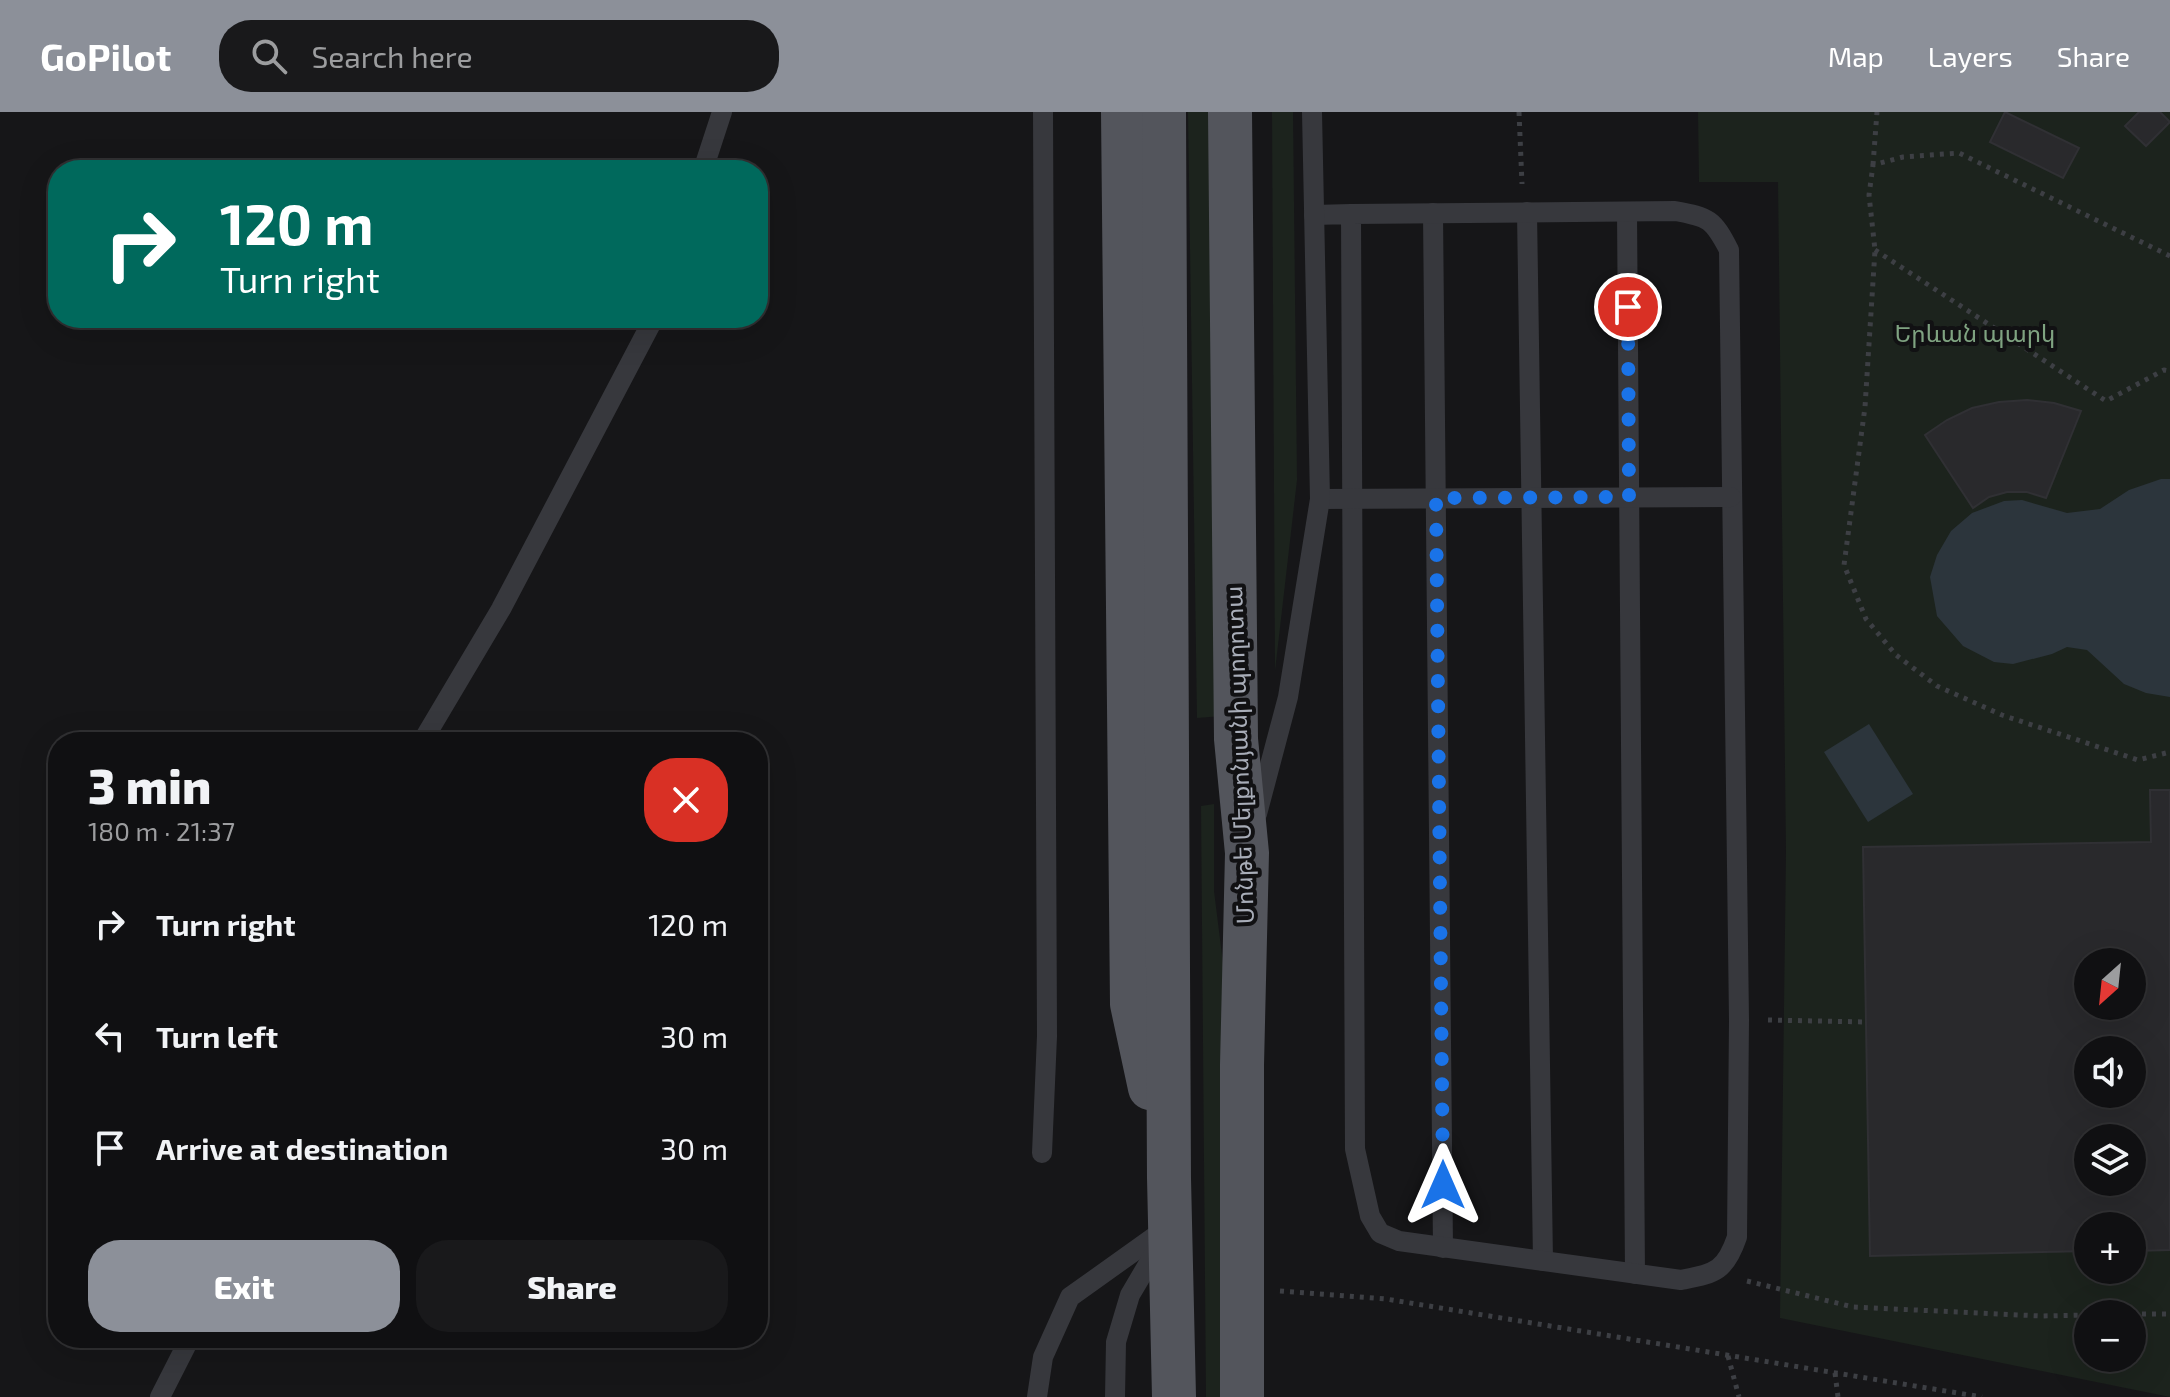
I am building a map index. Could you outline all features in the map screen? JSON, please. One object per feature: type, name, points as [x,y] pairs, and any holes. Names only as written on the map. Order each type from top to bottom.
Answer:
[{"type":"main road","points":[[1123,112],[1132,1004],[1169,1178]]},
{"type":"main road","points":[[1164,112],[1169,1178],[1174,1397]]},
{"type":"main road","name":"Մոնթե Մելքոնյանի պողոտա","points":[[1230,112],[1236,739],[1247,853],[1242,1065],[1242,1397]]},
{"type":"main road","points":[[1168,738],[1236,739]]},
{"type":"lane","points":[[706,160],[722,112]]},
{"type":"lane","points":[[1042,1153],[1047,1036],[1043,112]]},
{"type":"lane","points":[[1247,853],[1288,697],[1320,499],[1312,112]]},
{"type":"lane","points":[[1314,215],[1351,214],[1433,213],[1675,211],[1701,216],[1717,227],[1729,250],[1739,1020],[1737,1237],[1730,1257],[1715,1273],[1681,1280],[1399,1241],[1380,1233],[1370,1216],[1355,1149],[1351,214]]},
{"type":"lane","points":[[1527,212],[1543,1261]]},
{"type":"lane","points":[[1627,212],[1635,1274]]},
{"type":"lane","points":[[1433,213],[1443,1248]]},
{"type":"lane","points":[[428,732],[501,609],[649,328]]},
{"type":"lane","points":[[1320,499],[1731,497]]},
{"type":"lane","points":[[1037,1397],[1043,1357],[1070,1297],[1171,1225]]},
{"type":"lane","points":[[1115,1397],[1116,1342],[1130,1295],[1171,1225]]},
{"type":"lane","points":[[160,1397],[185,1348]]},
{"type":"path","points":[[1519,112],[1522,197],[1527,212]]},
{"type":"path","points":[[1877,112],[1869,195],[1875,250],[1865,407],[1844,565],[1866,619],[1896,655],[1937,686],[2002,715],[2138,760],[2170,752]]},
{"type":"path","points":[[1873,165],[1903,157],[1959,153],[2170,256]]},
{"type":"path","points":[[1875,250],[2106,401],[2164,370],[2170,371]]},
{"type":"path","points":[[1739,1020],[1867,1022]]},
{"type":"path","points":[[1715,1273],[1853,1307],[2074,1315]]},
{"type":"path","points":[[1279,1291],[1386,1299],[1982,1397]]},
{"type":"path","points":[[2146,1314],[2170,1314]]},
{"type":"path","points":[[1728,1356],[1739,1397]]},
{"type":"path","points":[[1835,1373],[1838,1397]]},
{"type":"green space","points":[[1188,112],[1211,112],[1222,716],[1197,718]]},
{"type":"green space","points":[[1272,112],[1293,112],[1297,480],[1275,671]]},
{"type":"green space","name":"Երևան պարկ","points":[[1698,112],[2170,112],[2170,1397],[1780,1318],[1786,852],[1778,182],[1699,182]]},
{"type":"green space","points":[[1214,804],[1214,891],[1227,995],[1232,1397],[1206,1397],[1201,806]]},
{"type":"shaded area","points":[[2170,479],[2170,697],[2146,693],[2124,684],[2087,650],[2067,647],[2013,664],[1994,662],[1963,646],[1937,616],[1930,577],[1937,555],[1951,531],[1972,513],[2004,501],[2022,500],[2067,513],[2100,509],[2129,490]]},
{"type":"shaded area","points":[[1869,724],[1913,794],[1868,822],[1824,752]]},
{"type":"building","points":[[2005,112],[2079,148],[2063,178],[1990,142]]},
{"type":"building","points":[[2139,112],[2160,112],[2170,122],[2146,146],[2125,126]]},
{"type":"building","points":[[2027,400],[2054,403],[2081,411],[2046,498],[2027,492],[2007,492],[1989,497],[1973,508],[1925,435],[1972,408]]},
{"type":"building","points":[[2150,790],[2170,790],[2170,1250],[2146,1251],[2146,1212],[2074,1212],[2074,1251],[1870,1256],[1863,847],[2151,842]]},
{"type":"route","points":[[1443,1185],[1436,498],[1629,497],[1628,307]]}]
